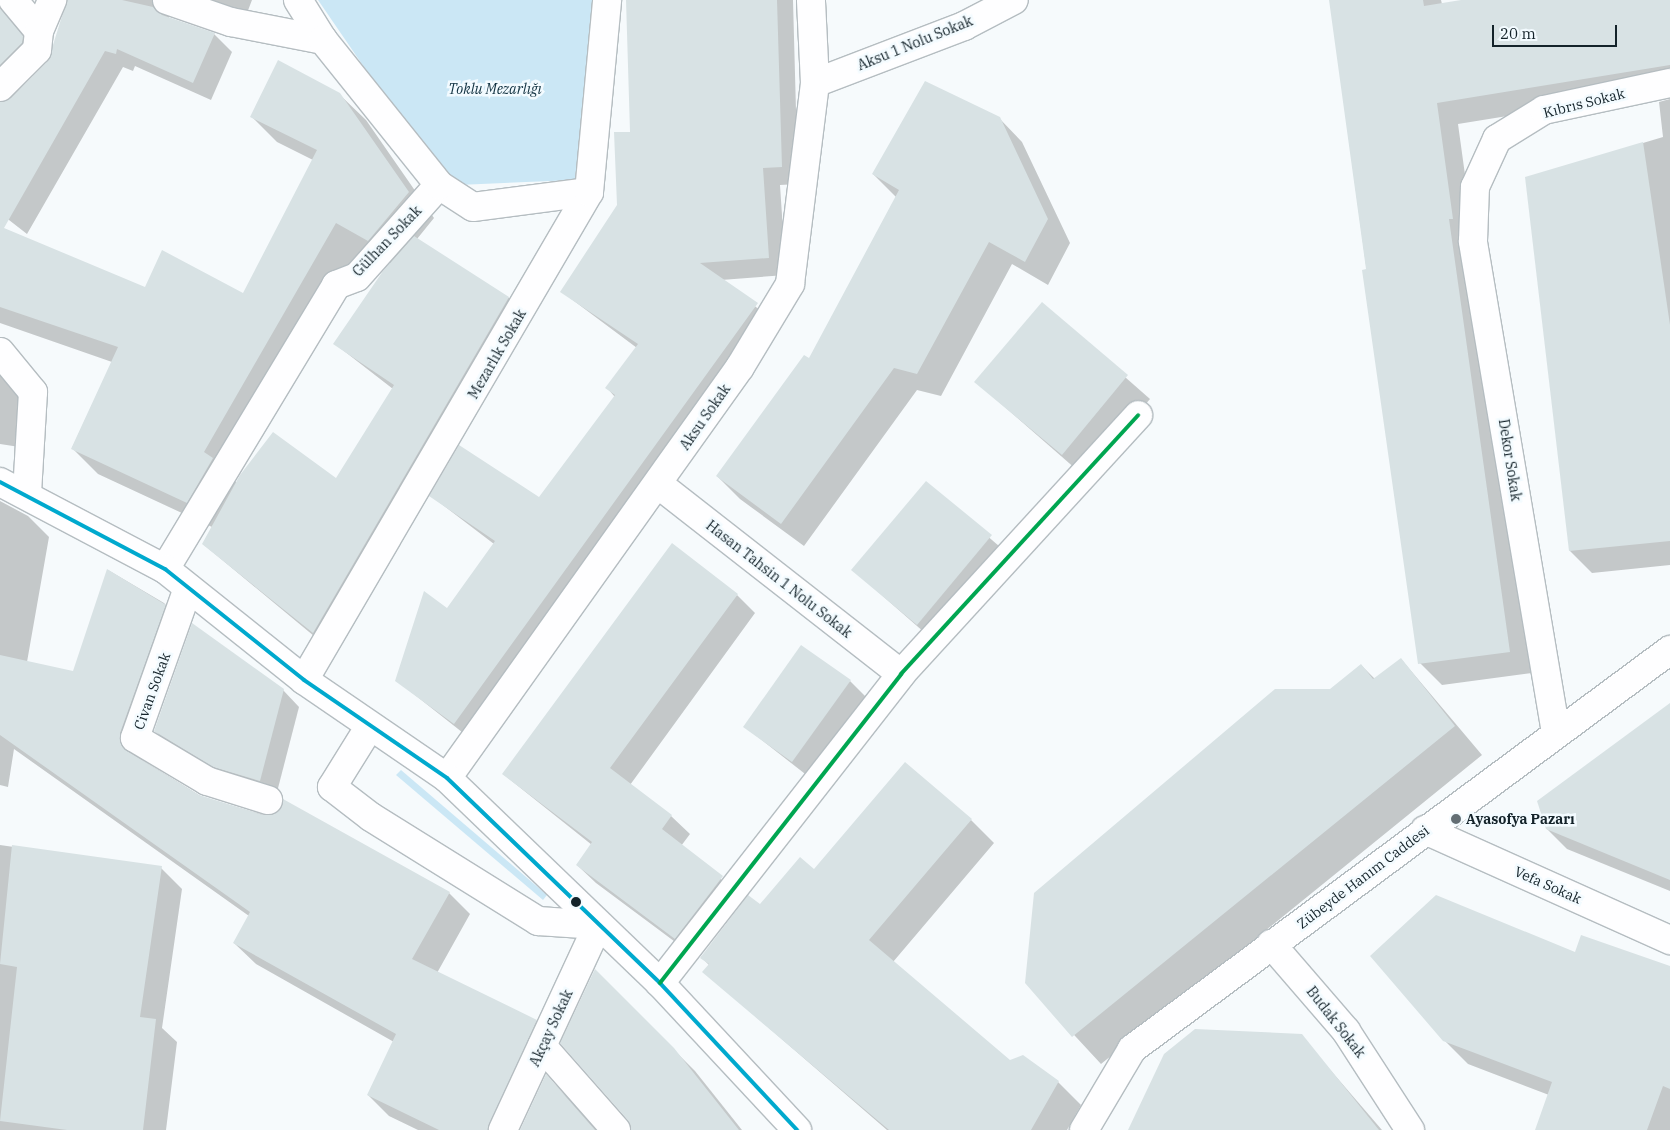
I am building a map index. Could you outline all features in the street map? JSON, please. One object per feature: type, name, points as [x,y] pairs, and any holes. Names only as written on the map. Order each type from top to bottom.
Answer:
[{"type":"street","points":[[13,0],[39,31]]},
{"type":"street","points":[[0,87],[37,50],[39,31],[52,0]]},
{"type":"street","points":[[167,0],[231,22],[323,40]]},
{"type":"street","points":[[298,0],[323,40],[439,185],[473,207],[589,192]]},
{"type":"street","name":"Mezarlık Sokak","points":[[304,680],[589,192],[607,0]]},
{"type":"street","name":"Aksu Sokak","points":[[447,778],[740,367],[790,284],[815,83],[811,0]]},
{"type":"street","name":"Aksu 1 Nolu Sokak","points":[[815,83],[964,26],[1014,0]]},
{"type":"street","name":"Kıbrıs Sokak","points":[[1475,187],[1497,140],[1544,110],[1670,83]]},
{"type":"street","name":"Gülhan Sokak","points":[[165,569],[336,285],[357,277],[439,185]]},
{"type":"street","name":"Dekor Sokak","points":[[1475,187],[1474,241],[1556,733]]},
{"type":"street","points":[[0,352],[33,392],[27,494]]},
{"type":"street","points":[[660,983],[901,674],[1138,415]]},
{"type":"street","points":[[0,482],[27,494],[165,569],[304,680],[447,778],[660,983],[797,1130]]},
{"type":"street","name":"Hasan Tahsin 1 Nolu Sokak","points":[[658,484],[901,674]]},
{"type":"street","name":"Civan Sokak","points":[[188,588],[135,738],[207,781],[268,800]]},
{"type":"street","name":"Zübeyde Hanım Caddesi","points":[[1084,1130],[1132,1049],[1271,944],[1670,650]]},
{"type":"street","points":[[370,726],[332,787],[371,817],[538,920],[598,925]]},
{"type":"street","name":"Vefa Sokak","points":[[1425,830],[1670,940]]},
{"type":"street","name":"Akçay Sokak","points":[[503,1130],[598,925]]},
{"type":"street","name":"Budak Sokak","points":[[1271,944],[1346,1031],[1410,1130]]},
{"type":"street","points":[[542,1046],[616,1130]]},
{"type":"green space","name":"Toklu Mezarlığı","points":[[318,0],[595,0],[575,180],[458,185],[366,70]]},
{"type":"green space","points":[[401,770],[547,895],[543,900],[396,775]]},
{"type":"building","points":[[67,0],[122,0],[153,7],[162,15],[215,33],[193,83],[117,49],[116,54],[105,51],[4,228],[145,287],[162,250],[243,293],[317,150],[250,117],[278,60],[340,93],[409,192],[368,241],[336,223],[204,452],[213,458],[187,503],[71,449],[118,347],[0,307],[0,102],[11,98],[48,61]]},
{"type":"building","points":[[626,0],[777,0],[782,167],[763,168],[769,258],[700,263],[758,303],[454,724],[395,681],[424,591],[447,608],[495,541],[429,496],[459,445],[539,497],[615,395],[605,388],[638,344],[560,292],[617,205],[614,132],[630,132]]},
{"type":"building","points":[[1329,0],[1423,0],[1424,6],[1461,0],[1670,0],[1670,65],[1437,103],[1453,219],[1449,219],[1510,652],[1418,664],[1362,270],[1366,269]]},
{"type":"building","points":[[0,8],[23,36],[22,43],[0,65]]},
{"type":"building","points":[[925,81],[1000,117],[1048,219],[1025,262],[989,242],[917,374],[894,368],[781,524],[716,476],[804,355],[809,358],[899,190],[872,174]]},
{"type":"building","points":[[1643,142],[1670,325],[1670,541],[1569,551],[1525,177]]},
{"type":"building","points":[[414,236],[509,297],[313,633],[202,544],[240,475],[273,432],[336,478],[394,385],[333,344],[383,271]]},
{"type":"building","points":[[1042,302],[1128,375],[1062,455],[974,382]]},
{"type":"building","points":[[926,481],[992,535],[917,625],[851,570]]},
{"type":"building","points":[[672,543],[738,594],[610,768],[672,815],[662,829],[723,876],[675,939],[576,865],[592,842],[502,774]]},
{"type":"building","points":[[107,569],[166,605],[120,733],[127,751],[199,795],[263,815],[278,812],[283,799],[450,892],[412,959],[537,1020],[488,1130],[439,1130],[367,1095],[396,1034],[233,943],[250,912],[0,735],[0,655],[73,671]]},
{"type":"building","points":[[192,623],[284,689],[260,781],[213,767],[154,731]]},
{"type":"building","points":[[801,645],[851,680],[792,762],[743,727]]},
{"type":"building","points":[[1401,658],[1455,726],[1072,1037],[1025,983],[1034,893],[1275,689],[1330,689],[1361,664],[1373,679]]},
{"type":"building","points":[[1670,703],[1670,880],[1546,829],[1537,801]]},
{"type":"building","points":[[905,762],[972,819],[869,940],[1010,1060],[1023,1055],[1059,1081],[1031,1130],[889,1130],[702,972],[709,964],[700,958],[748,895],[760,904],[800,857],[814,869]]},
{"type":"building","points":[[12,845],[162,866],[140,1017],[156,1019],[143,1130],[67,1130],[0,1121],[17,967],[0,964]]},
{"type":"building","points":[[1436,895],[1575,952],[1581,935],[1670,966],[1670,1089],[1663,1086],[1647,1130],[1535,1130],[1552,1082],[1443,1041],[1370,956]]},
{"type":"building","points":[[595,969],[674,1048],[739,1130],[631,1130],[628,1120],[560,1043]]},
{"type":"building","points":[[1195,1029],[1302,1034],[1379,1130],[1128,1130],[1164,1054]]},
{"type":"building","points":[[546,1074],[595,1130],[520,1130]]},
{"type":"transit line","points":[[660,983],[901,674],[1138,415]]},
{"type":"transit line","points":[[0,482],[165,569],[304,680],[447,778],[660,983],[797,1130]]},
{"type":"place","name":"Ayasofya Pazarı","points":[[1456,819]]}]
